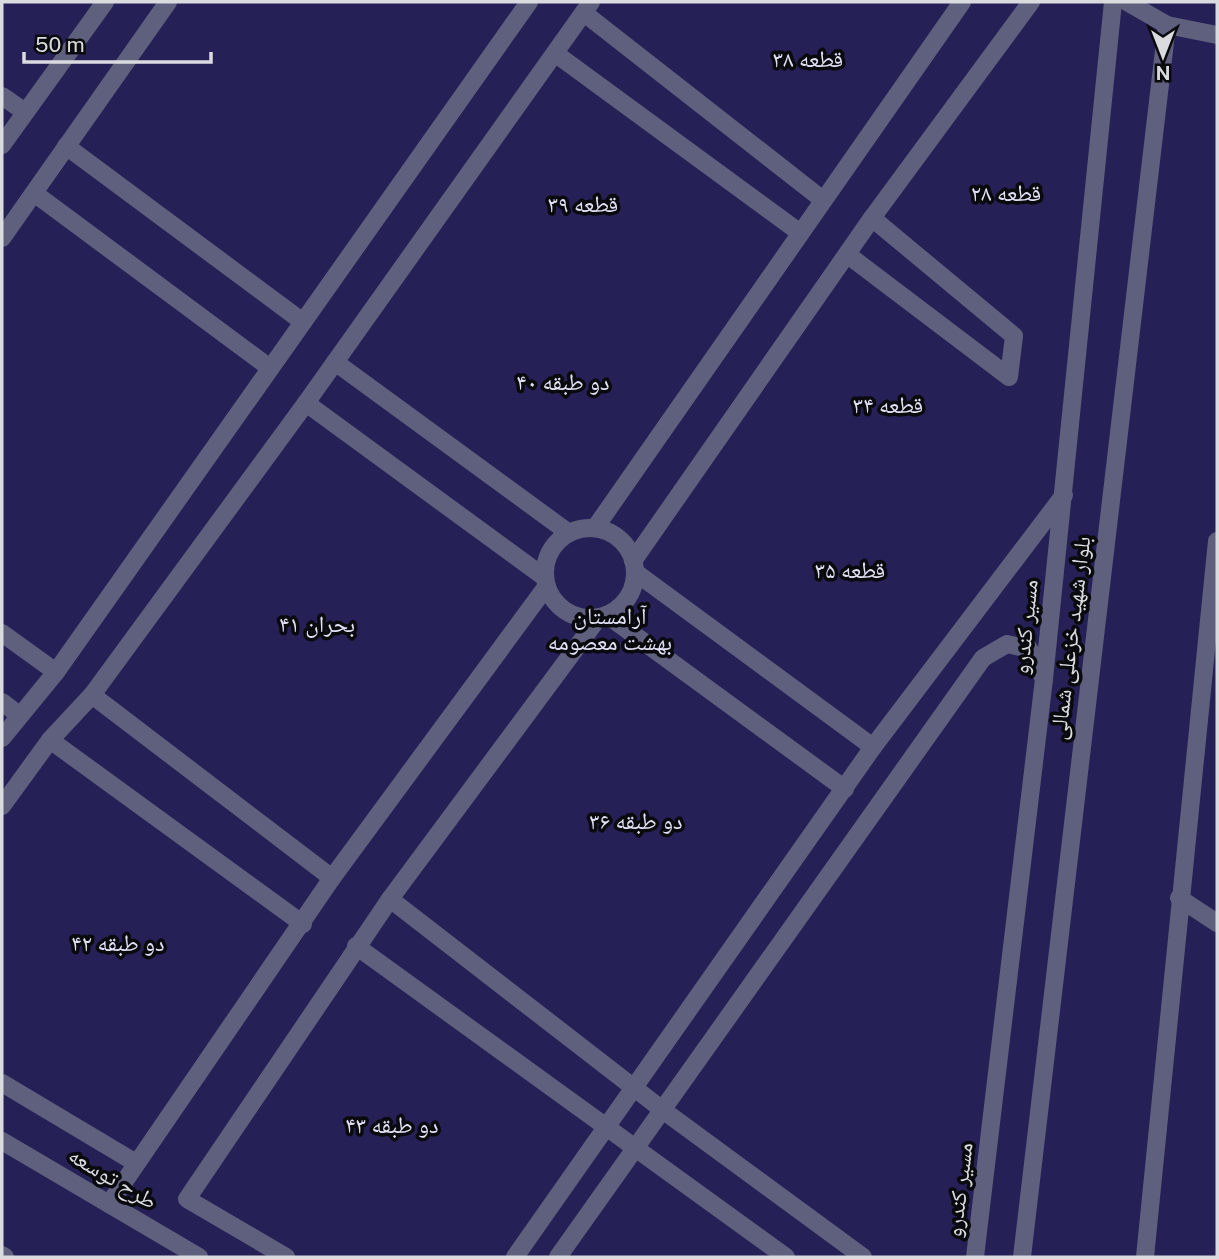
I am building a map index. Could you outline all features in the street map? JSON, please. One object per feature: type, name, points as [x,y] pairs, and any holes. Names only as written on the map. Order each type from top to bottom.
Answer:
[{"type":"lane","points":[[2,145],[105,2]]},
{"type":"lane","points":[[2,239],[168,2]]},
{"type":"lane","points":[[2,738],[56,671],[529,2]]},
{"type":"lane","points":[[595,528],[962,2]]},
{"type":"lane","points":[[286,1257],[187,1199],[390,899],[603,616],[627,597],[634,566],[872,218],[1031,2]]},
{"type":"lane","name":"مسیر کندرو","points":[[975,1257],[1044,679],[1113,2]]},
{"type":"lane","points":[[1127,2],[1167,24],[1217,35]]},
{"type":"lane","points":[[2,806],[50,740],[92,695],[306,403],[587,7],[822,200]]},
{"type":"lane","name":"بلوار شهید خزعلی شمالی","points":[[1022,1257],[1167,24]]},
{"type":"lane","points":[[556,54],[799,232]]},
{"type":"lane","points":[[2,96],[25,112]]},
{"type":"lane","points":[[66,146],[303,322]]},
{"type":"lane","points":[[34,193],[270,368]]},
{"type":"lane","points":[[848,255],[1009,377],[1014,336],[872,218]]},
{"type":"lane","points":[[335,362],[569,533]]},
{"type":"lane","points":[[306,403],[545,582],[558,606],[577,617],[603,616],[845,789]]},
{"type":"lane","points":[[515,1257],[873,747],[1064,495]]},
{"type":"lane","points":[[109,1204],[332,878],[545,582],[550,551],[569,533],[595,528],[612,534],[625,545],[634,566],[873,747]]},
{"type":"lane","points":[[1144,1257],[1217,541]]},
{"type":"lane","points":[[2,633],[56,671]]},
{"type":"lane","points":[[558,1257],[983,658],[1007,644],[1029,649],[1044,679]]},
{"type":"lane","points":[[92,695],[332,878]]},
{"type":"lane","points":[[2,702],[19,715]]},
{"type":"lane","points":[[50,740],[303,924]]},
{"type":"lane","points":[[1179,898],[1217,923]]},
{"type":"lane","points":[[390,899],[664,1111],[863,1257]]},
{"type":"lane","points":[[356,946],[605,1129],[786,1257]]},
{"type":"lane","points":[[2,1083],[136,1163]]},
{"type":"lane","name":"طرح توسعه","points":[[2,1141],[199,1257]]},
{"type":"green space","name":"آرامستان بهشت معصومه","points":[[2,2],[1217,2],[1217,1257],[2,1257]]},
{"type":"park label","name":"قطعه ۳۸","points":[[808,59]]},
{"type":"park label","name":"قطعه ۲۸","points":[[1006,193]]},
{"type":"park label","name":"قطعه ۳۹","points":[[583,204]]},
{"type":"park label","name":"۴۰ دو طبقه","points":[[563,382]]},
{"type":"park label","name":"قطعه ۳۴","points":[[888,405]]},
{"type":"park label","name":"قطعه ۳۵","points":[[850,570]]},
{"type":"park label","name":"۴۱ بحران","points":[[317,624]]},
{"type":"park label","name":"۳۶ دو طبقه","points":[[636,821]]},
{"type":"park label","name":"۴۲ دو طبقه","points":[[118,943]]},
{"type":"park label","name":"۴۳ دو طبقه","points":[[392,1125]]}]
